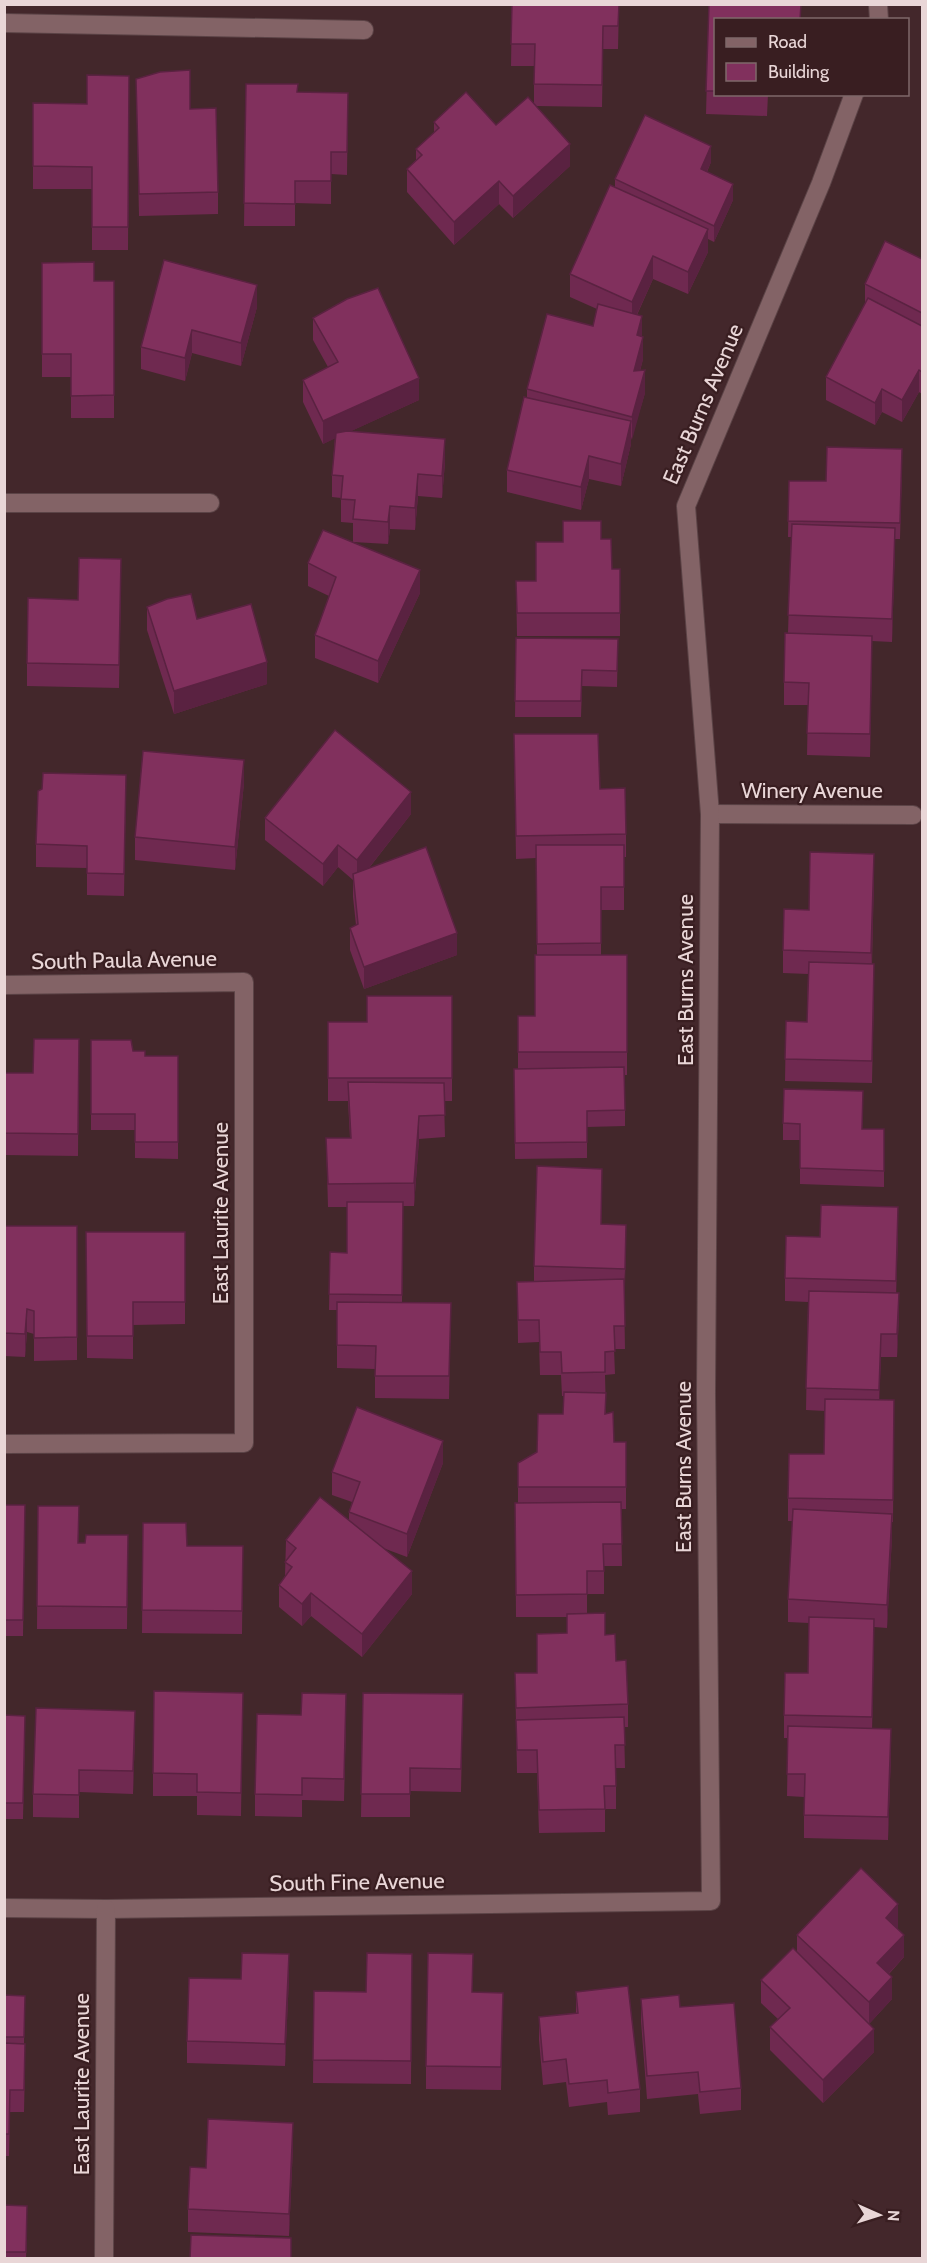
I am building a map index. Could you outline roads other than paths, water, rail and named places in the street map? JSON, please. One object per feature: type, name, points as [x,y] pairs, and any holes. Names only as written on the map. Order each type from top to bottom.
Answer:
[{"type":"street","points":[[4,23],[364,30]]},
{"type":"street","name":"East Burns Avenue","points":[[711,1901],[706,1406],[710,814],[686,506],[822,183],[853,96]]},
{"type":"street","points":[[4,503],[210,503]]},
{"type":"street","name":"Winery Avenue","points":[[710,814],[913,815]]},
{"type":"street","name":"South Paula Avenue","points":[[4,985],[244,982]]},
{"type":"street","name":"East Laurite Avenue","points":[[4,1444],[244,1443],[244,982]]},
{"type":"street","name":"South Fine Avenue","points":[[4,1908],[106,1909],[711,1901]]},
{"type":"street","name":"East Laurite Avenue","points":[[104,2259],[106,1909]]}]
